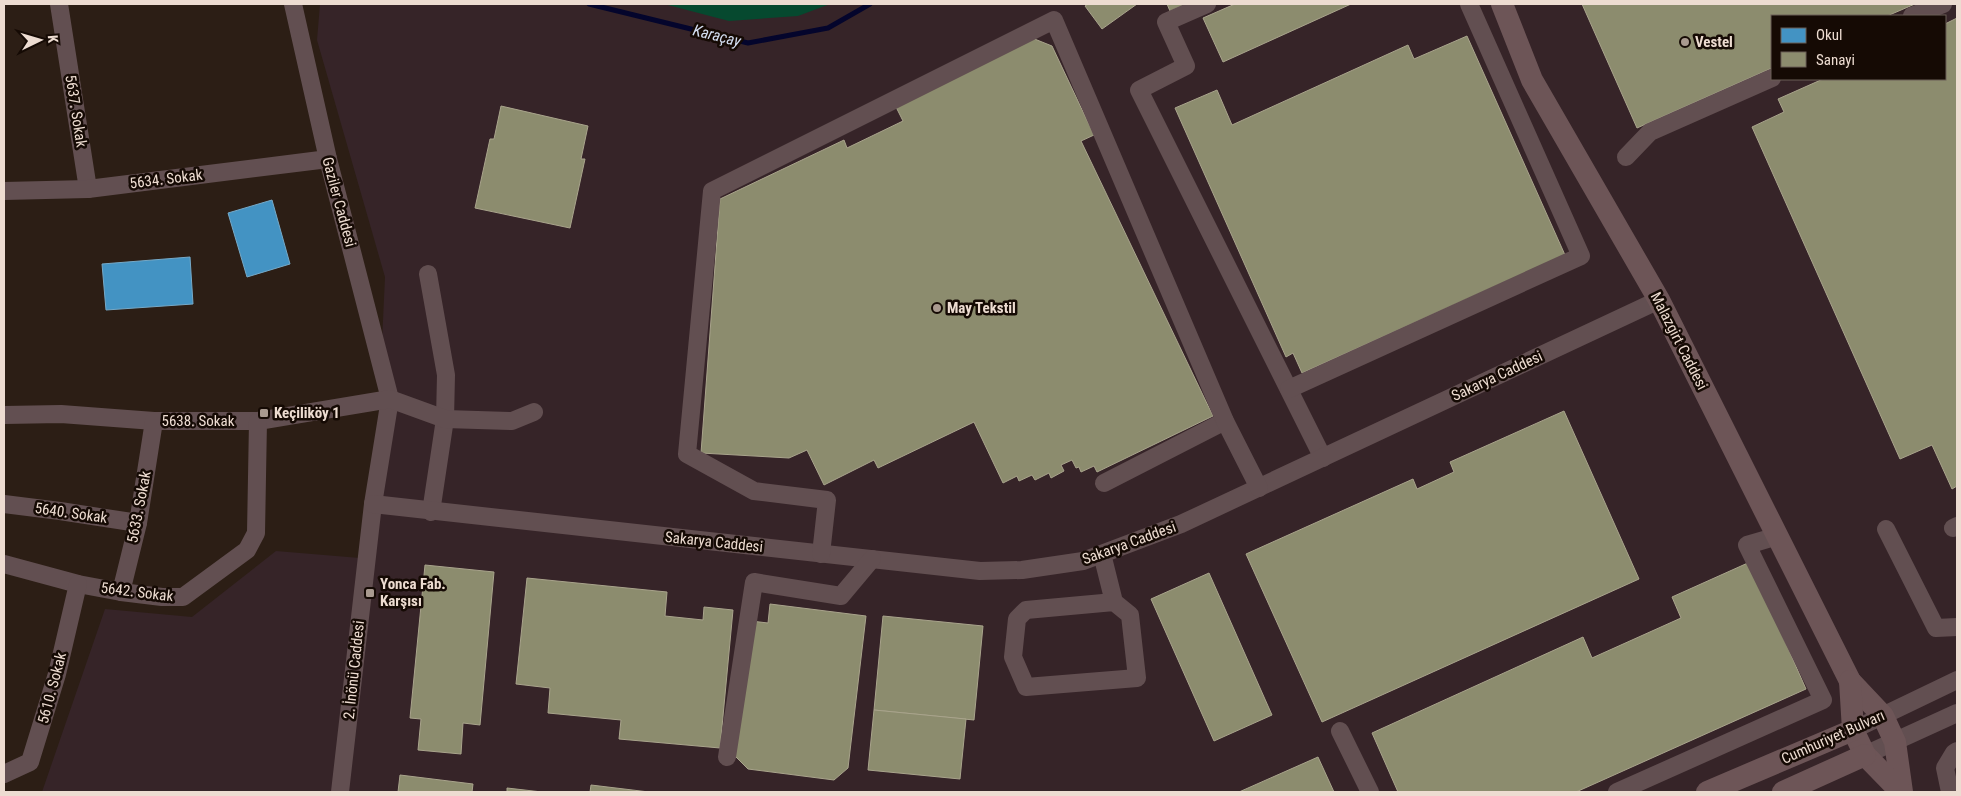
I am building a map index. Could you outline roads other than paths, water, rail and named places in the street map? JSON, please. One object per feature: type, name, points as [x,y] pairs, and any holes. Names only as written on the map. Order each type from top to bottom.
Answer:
[{"type":"main road","name":"Malazgirt Caddesi","points":[[1502,4],[1532,80],[1659,300],[1850,681]]},
{"type":"main road","points":[[1850,681],[1883,716],[1895,742],[1901,792]]},
{"type":"main road","points":[[1850,681],[1853,730],[1865,755],[1901,792]]},
{"type":"main road","name":"Cumhuriyet Bulvarı","points":[[1708,792],[1853,730]]},
{"type":"main road","name":"Cumhuriyet Bulvarı","points":[[1783,792],[1865,755]]},
{"type":"street","name":"5637. Sokak","points":[[59,4],[88,189]]},
{"type":"street","name":"Gaziler Caddesi","points":[[293,4],[328,159],[390,399]]},
{"type":"street","points":[[1207,4],[1166,22],[1186,66],[1139,90],[1323,458]]},
{"type":"street","points":[[1289,389],[1581,256],[1469,4]]},
{"type":"street","points":[[1914,15],[1942,4]]},
{"type":"street","points":[[821,554],[827,500],[754,491],[687,454],[712,190],[1054,20],[1225,420],[1259,488]]},
{"type":"street","points":[[1626,157],[1650,132],[1771,78]]},
{"type":"street","name":"5634. Sokak","points":[[4,192],[88,189],[328,159]]},
{"type":"street","points":[[428,274],[446,375],[445,418],[431,512]]},
{"type":"street","name":"Sakarya Caddesi","points":[[373,504],[431,512],[980,571],[1022,570],[1083,561],[1181,524],[1659,300]]},
{"type":"street","points":[[390,399],[445,418],[512,421],[534,412]]},
{"type":"street","name":"5638. Sokak","points":[[4,415],[61,414],[154,421],[258,421],[390,399]]},
{"type":"street","name":"2. İnönü Caddesi","points":[[340,792],[373,504],[390,399]]},
{"type":"street","points":[[1104,483],[1225,420]]},
{"type":"street","name":"5633. Sokak","points":[[121,592],[138,523],[154,421]]},
{"type":"street","name":"5642. Sokak","points":[[5,568],[121,592],[162,597],[183,597],[247,550],[256,533],[258,421]]},
{"type":"street","name":"5640. Sokak","points":[[4,504],[138,523]]},
{"type":"street","points":[[1886,529],[1936,628],[1957,627]]},
{"type":"street","points":[[1617,792],[1823,700],[1747,546],[1778,536]]},
{"type":"street","points":[[1102,554],[1114,602],[1130,615],[1137,678],[1026,687],[1013,657],[1017,619],[1026,610],[1114,602]]},
{"type":"street","points":[[727,758],[754,582],[841,596],[872,559]]},
{"type":"street","name":"5610. Sokak","points":[[4,774],[6,775],[30,762],[56,674],[78,584]]},
{"type":"street","name":"Cumhuriyet Bulvarı","points":[[1853,730],[1957,680]]},
{"type":"street","name":"Cumhuriyet Bulvarı","points":[[1865,755],[1957,714]]},
{"type":"street","points":[[1340,731],[1370,792]]},
{"type":"street","points":[[1950,792],[1945,768],[1954,753],[1957,752]]},
{"type":"waterway","name":"Karaçay","points":[[589,4],[748,43],[828,28],[870,4]]},
{"type":"place","name":"Vestel","points":[[1685,42]]},
{"type":"place","name":"May Tekstil","points":[[937,308]]},
{"type":"place","name":"Keçiliköy 1","points":[[264,413]]},
{"type":"place","name":"Yonca Fab. Karşısı","points":[[370,593]]}]
